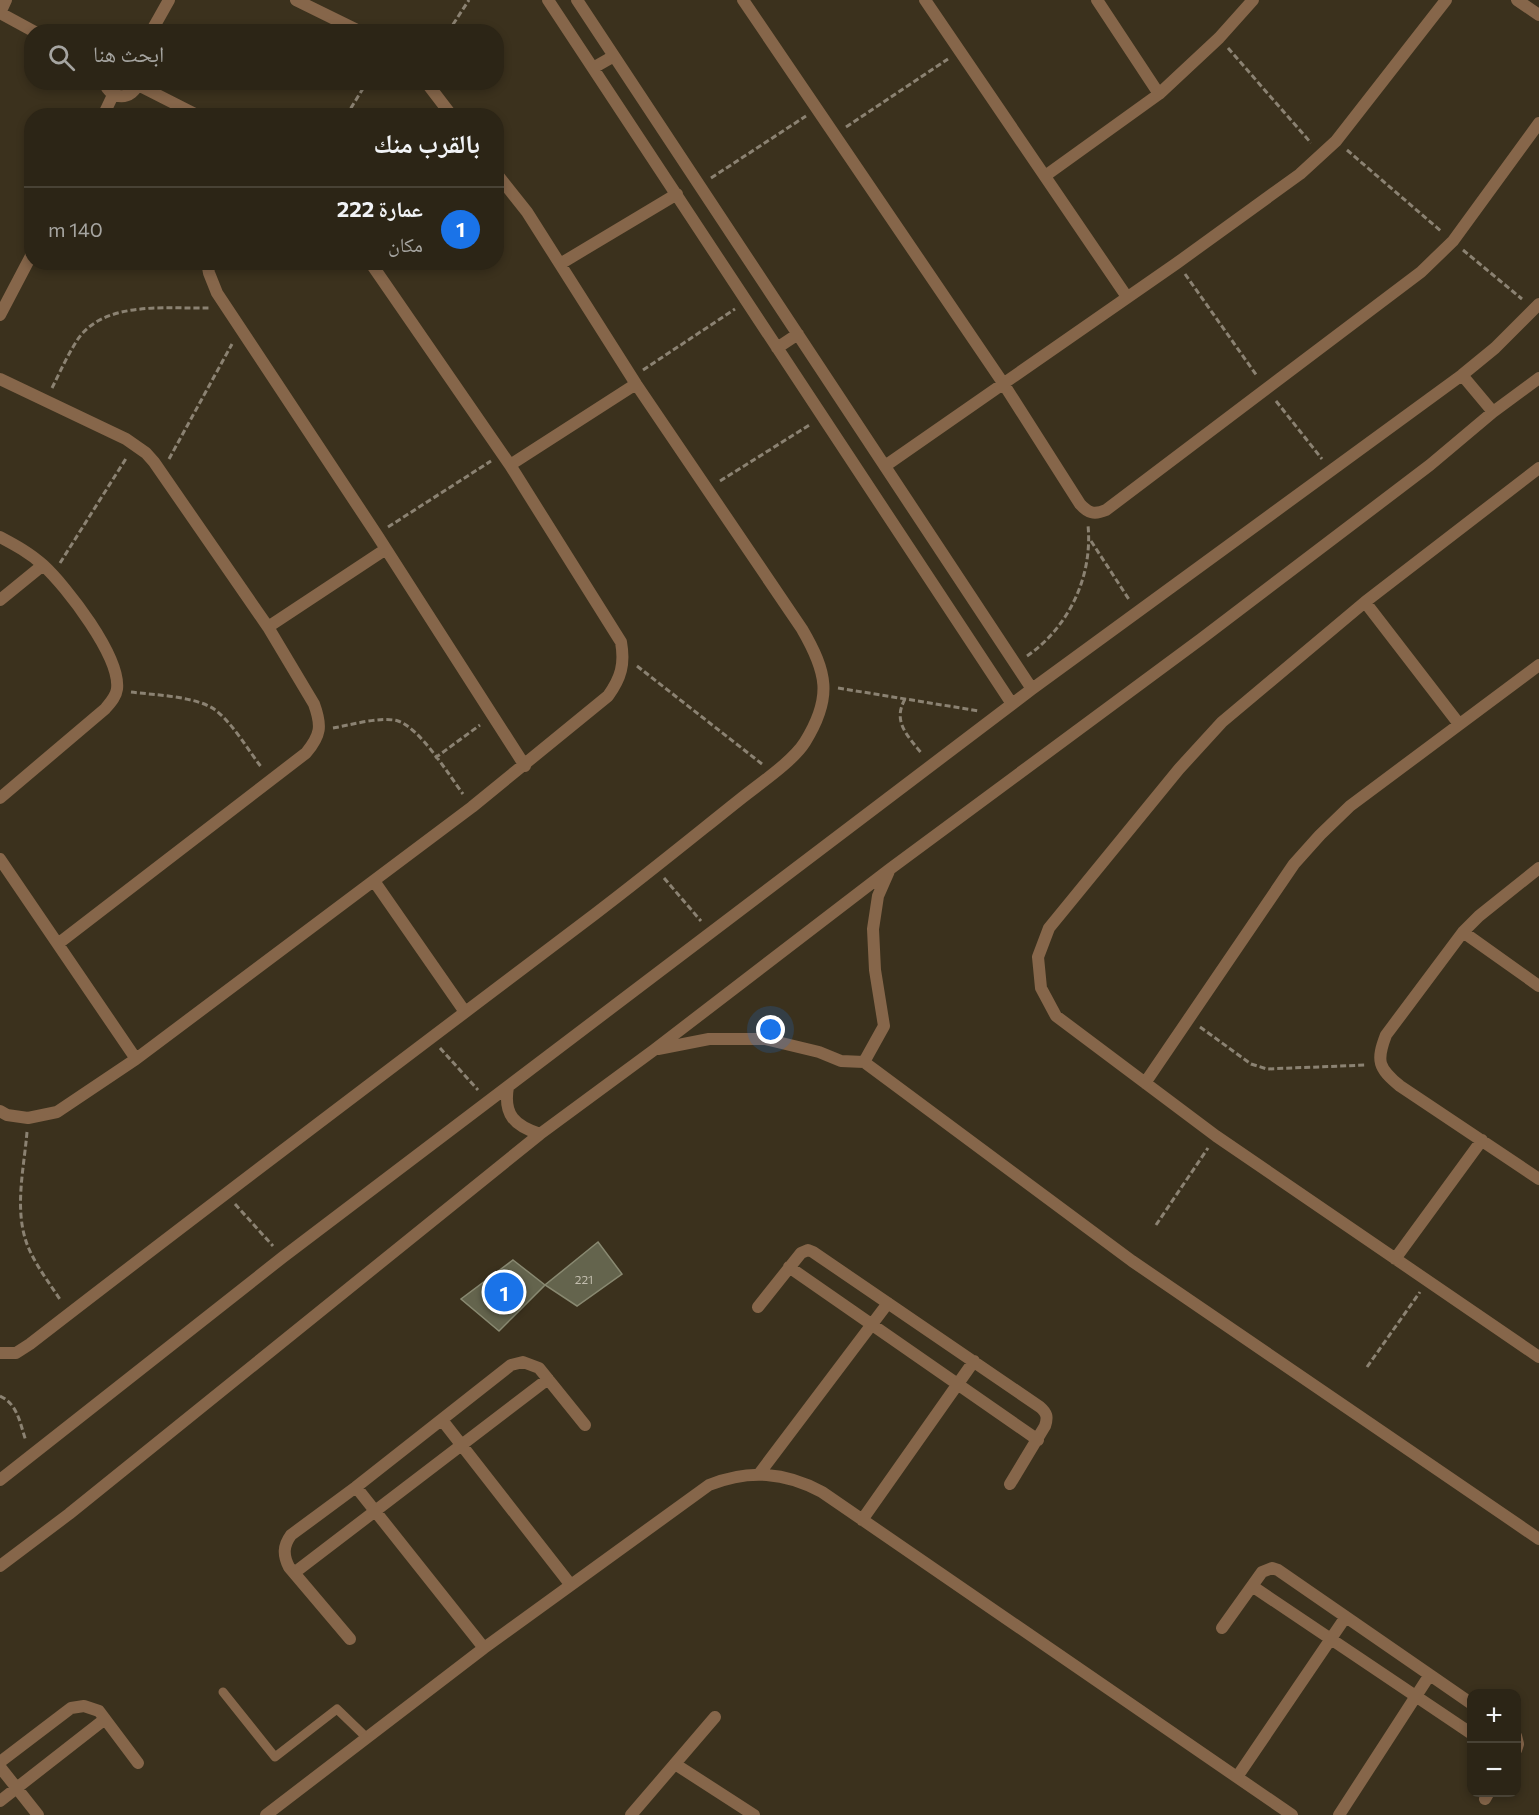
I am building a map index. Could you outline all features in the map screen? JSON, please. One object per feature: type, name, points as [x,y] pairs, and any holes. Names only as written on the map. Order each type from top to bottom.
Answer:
[{"type":"street","points":[[6,0],[0,13],[24,26]]},
{"type":"street","points":[[156,24],[169,0]]},
{"type":"street","points":[[296,0],[345,24]]},
{"type":"street","points":[[548,0],[1012,704]]},
{"type":"street","points":[[577,0],[1032,689]]},
{"type":"street","points":[[743,0],[1087,511],[1096,514],[1106,510],[1421,272],[1453,241],[1539,123]]},
{"type":"street","points":[[924,0],[1127,297]]},
{"type":"street","points":[[1097,0],[1159,94]]},
{"type":"street","points":[[1045,176],[1159,94],[1219,38],[1253,0]]},
{"type":"street","points":[[885,466],[1283,188],[1336,141],[1446,0]]},
{"type":"street","points":[[1517,0],[1539,15]]},
{"type":"street","points":[[593,68],[614,56]]},
{"type":"street","points":[[108,90],[118,96],[128,95],[135,90]]},
{"type":"street","points":[[150,90],[183,108]]},
{"type":"street","points":[[432,90],[446,108]]},
{"type":"street","points":[[107,108],[113,95]]},
{"type":"street","points":[[0,1353],[16,1353],[69,1314],[655,868],[774,773],[803,746],[815,726],[824,700],[824,686],[814,649],[634,381],[527,212],[504,183]]},
{"type":"street","points":[[560,264],[677,194]]},
{"type":"street","points":[[0,315],[24,269]]},
{"type":"street","points":[[208,270],[226,308],[377,535],[525,766]]},
{"type":"street","points":[[0,1111],[7,1115],[28,1118],[57,1112],[136,1059],[525,766],[608,696],[617,684],[624,656],[621,642],[510,465],[376,270]]},
{"type":"street","points":[[0,1480],[283,1257],[1012,704],[1462,375],[1495,348],[1537,307]]},
{"type":"street","points":[[777,348],[798,334]]},
{"type":"street","points":[[1462,375],[1493,412]]},
{"type":"street","points":[[0,1566],[69,1514],[540,1134],[654,1050],[890,869],[1220,624],[1430,465],[1493,412],[1539,378]]},
{"type":"street","points":[[0,379],[135,445],[146,453],[268,627],[314,704],[319,718],[320,730],[306,753],[59,943]]},
{"type":"street","points":[[510,465],[634,381]]},
{"type":"street","points":[[1539,468],[1365,602],[1222,722],[1203,741],[1049,928],[1038,957],[1041,988],[1056,1016],[1216,1136],[1539,1357]]},
{"type":"street","points":[[0,537],[48,570],[79,608],[110,658],[116,675],[117,690],[105,708],[0,798]]},
{"type":"street","points":[[268,627],[386,549]]},
{"type":"street","points":[[0,600],[48,570]]},
{"type":"street","points":[[1365,602],[1460,724]]},
{"type":"street","points":[[1144,1083],[1294,864],[1320,835],[1350,806],[1539,665]]},
{"type":"street","points":[[0,860],[59,943],[136,1059]]},
{"type":"street","points":[[1539,868],[1479,916],[1463,932],[1386,1035],[1380,1052],[1380,1065],[1400,1086],[1539,1179]]},
{"type":"street","points":[[864,1062],[884,1026],[875,970],[873,929],[878,896],[890,869]]},
{"type":"street","points":[[374,881],[465,1012]]},
{"type":"street","points":[[1463,932],[1539,986]]},
{"type":"street","points":[[654,1050],[709,1039],[765,1039],[819,1052],[841,1061],[864,1062],[1132,1261],[1539,1539]]},
{"type":"street","points":[[508,1087],[506,1099],[508,1111],[514,1121],[523,1129],[540,1134]]},
{"type":"street","points":[[1395,1259],[1482,1140]]},
{"type":"street","points":[[758,1307],[801,1253],[808,1250],[974,1361],[1046,1412],[1047,1419],[1038,1440],[1010,1484]]},
{"type":"street","points":[[789,1267],[1038,1440]]},
{"type":"street","points":[[759,1474],[888,1303]]},
{"type":"street","points":[[862,1520],[974,1361]]},
{"type":"street","points":[[350,1639],[294,1573],[285,1559],[286,1542],[291,1535],[511,1365],[523,1362],[534,1365],[585,1425]]},
{"type":"street","points":[[294,1573],[548,1379]]},
{"type":"street","points":[[442,1420],[570,1584]]},
{"type":"street","points":[[266,1815],[484,1648],[709,1485],[725,1478],[759,1474],[776,1475],[808,1484],[1292,1815]]},
{"type":"street","points":[[356,1487],[484,1648]]},
{"type":"street","points":[[1222,1628],[1262,1572],[1267,1569],[1278,1570],[1467,1701]]},
{"type":"street","points":[[1252,1586],[1467,1731]]},
{"type":"street","points":[[1237,1777],[1345,1618]]},
{"type":"street","points":[[1339,1815],[1429,1676]]},
{"type":"street","points":[[38,1815],[0,1764],[71,1707],[90,1707],[99,1711],[138,1763]]},
{"type":"street","points":[[631,1815],[715,1718]]},
{"type":"street","points":[[0,1801],[105,1719]]},
{"type":"street","points":[[675,1764],[754,1815]]},
{"type":"lane","points":[[223,1692],[275,1757],[337,1709],[367,1738]]},
{"type":"path","points":[[453,24],[469,0]]},
{"type":"path","points":[[1219,38],[1322,155]]},
{"type":"path","points":[[835,135],[960,51]]},
{"type":"path","points":[[351,108],[362,90]]},
{"type":"path","points":[[700,185],[817,109]]},
{"type":"path","points":[[1336,141],[1453,241],[1537,307]]},
{"type":"path","points":[[1177,263],[1265,388],[1332,470]]},
{"type":"path","points":[[634,381],[746,301]]},
{"type":"path","points":[[45,400],[79,338],[93,324],[110,315],[129,309],[226,308]]},
{"type":"path","points":[[162,473],[240,329]]},
{"type":"path","points":[[707,489],[823,417]]},
{"type":"path","points":[[48,570],[135,445]]},
{"type":"path","points":[[377,535],[502,454]]},
{"type":"path","points":[[1016,664],[1036,650],[1054,632],[1069,612],[1080,589],[1087,565],[1090,540],[1087,511]]},
{"type":"path","points":[[1090,540],[1138,613]]},
{"type":"path","points":[[624,656],[774,773]]},
{"type":"path","points":[[824,686],[999,714]]},
{"type":"path","points":[[117,690],[204,704],[224,718],[271,779]]},
{"type":"path","points":[[905,699],[900,708],[899,720],[931,766]]},
{"type":"path","points":[[435,758],[493,716]]},
{"type":"path","points":[[320,730],[384,720],[398,721],[411,727],[472,807]]},
{"type":"path","points":[[655,868],[711,933]]},
{"type":"path","points":[[1189,1019],[1251,1064],[1267,1069],[1380,1065]]},
{"type":"path","points":[[431,1038],[489,1102]]},
{"type":"path","points":[[28,1118],[21,1210],[23,1229],[28,1247],[37,1264],[69,1314]]},
{"type":"path","points":[[1156,1225],[1216,1136]]},
{"type":"path","points":[[226,1194],[283,1257]]},
{"type":"path","points":[[1367,1367],[1428,1281]]},
{"type":"path","points":[[0,1396],[15,1408],[31,1457]]},
{"type":"building","points":[[598,1242],[622,1274],[577,1306],[545,1285]]},
{"type":"building","points":[[513,1260],[545,1285],[499,1331],[461,1299]]},
{"type":"place","name":"عمارة 222","points":[[504,1292]]}]
